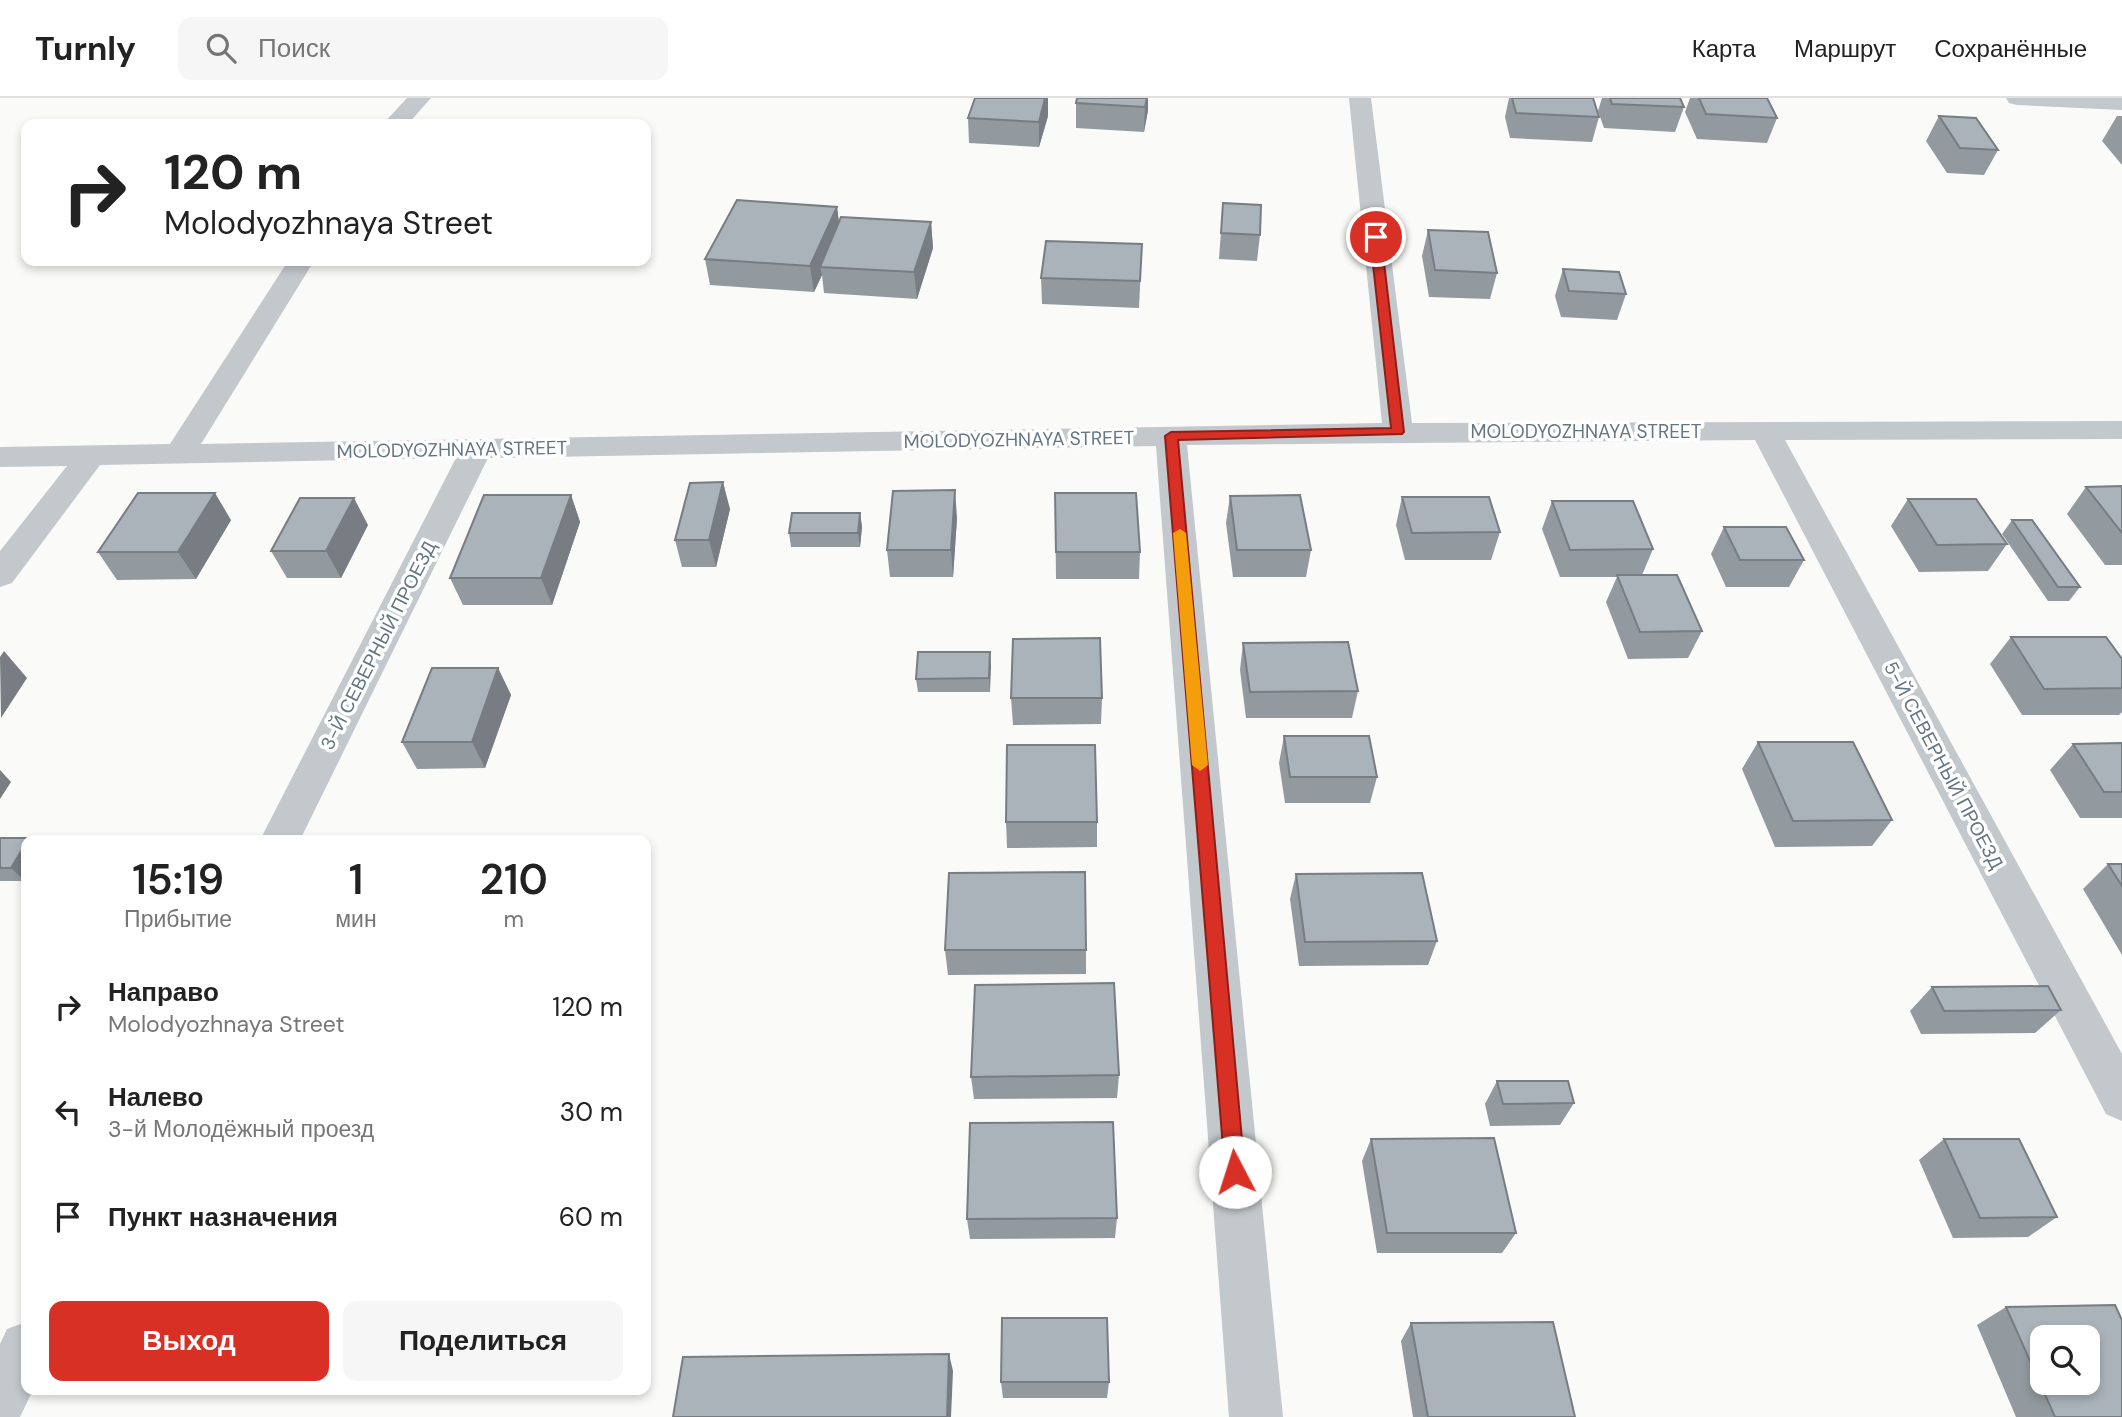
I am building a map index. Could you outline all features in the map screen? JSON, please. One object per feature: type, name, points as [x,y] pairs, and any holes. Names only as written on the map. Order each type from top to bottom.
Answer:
[{"type":"street","points":[[401,119],[420,98]]},
{"type":"street","points":[[1360,98],[1398,432]]},
{"type":"street","points":[[2017,98],[2122,103]]},
{"type":"street","points":[[180,453],[298,266]]},
{"type":"street","name":"MOLODYOZHNAYA STREET","points":[[0,457],[1398,432],[2122,430]]},
{"type":"street","name":"5-Й СЕВЕРНЫЙ ПРОЕЗД","points":[[1765,431],[2122,1099]]},
{"type":"street","points":[[1171,436],[1256,1417]]},
{"type":"street","name":"3-Й СЕВЕРНЫЙ ПРОЕЗД","points":[[284,835],[476,450]]},
{"type":"street","points":[[0,575],[90,457]]},
{"type":"street","points":[[0,1400],[21,1358]]},
{"type":"building","points":[[975,98],[1045,98],[1039,122],[968,118]]},
{"type":"building","points":[[1077,98],[1147,98],[1145,107],[1076,103]]},
{"type":"building","points":[[1512,98],[1593,98],[1599,117],[1516,113]]},
{"type":"building","points":[[1610,98],[1680,98],[1684,107],[1612,104]]},
{"type":"building","points":[[1699,98],[1767,98],[1777,118],[1706,114]]},
{"type":"building","points":[[1939,116],[1976,118],[1998,150],[1960,148]]},
{"type":"building","points":[[737,200],[837,207],[810,266],[705,259]]},
{"type":"building","points":[[1223,203],[1261,205],[1260,235],[1221,233]]},
{"type":"building","points":[[841,217],[931,222],[914,272],[820,267]]},
{"type":"building","points":[[1428,230],[1488,232],[1497,273],[1435,270]]},
{"type":"building","points":[[1046,241],[1142,244],[1140,281],[1041,278]]},
{"type":"building","points":[[1563,269],[1619,272],[1626,294],[1569,291]]},
{"type":"building","points":[[723,482],[709,540],[675,540],[690,483]]},
{"type":"building","points":[[2122,486],[2122,533],[2086,487]]},
{"type":"building","points":[[955,490],[951,550],[887,550],[893,491]]},
{"type":"building","points":[[138,493],[215,493],[178,552],[98,552]]},
{"type":"building","points":[[1055,493],[1136,493],[1140,552],[1056,552]]},
{"type":"building","points":[[484,495],[571,495],[541,578],[450,578]]},
{"type":"building","points":[[1300,495],[1311,550],[1237,550],[1230,496]]},
{"type":"building","points":[[1402,497],[1489,497],[1500,532],[1412,533]]},
{"type":"building","points":[[300,498],[354,498],[326,551],[271,551]]},
{"type":"building","points":[[1908,499],[1976,499],[2007,544],[1937,545]]},
{"type":"building","points":[[1552,501],[1633,501],[1653,549],[1570,550]]},
{"type":"building","points":[[792,513],[860,513],[858,533],[789,533]]},
{"type":"building","points":[[2012,520],[2032,520],[2080,587],[2058,587]]},
{"type":"building","points":[[1724,527],[1786,527],[1804,560],[1740,560]]},
{"type":"building","points":[[1617,575],[1677,575],[1702,631],[1640,632]]},
{"type":"building","points":[[2011,637],[2106,637],[2122,659],[2122,688],[2044,689]]},
{"type":"building","points":[[1100,638],[1102,698],[1011,698],[1013,639]]},
{"type":"building","points":[[1348,642],[1358,691],[1250,692],[1243,643]]},
{"type":"building","points":[[918,652],[990,652],[989,678],[916,679]]},
{"type":"building","points":[[432,668],[498,668],[472,742],[402,742]]},
{"type":"building","points":[[1284,736],[1369,736],[1377,777],[1290,777]]},
{"type":"building","points":[[1758,742],[1853,742],[1892,820],[1793,821]]},
{"type":"building","points":[[2122,743],[2122,792],[2104,792],[2073,744]]},
{"type":"building","points":[[1007,745],[1095,745],[1097,822],[1006,822]]},
{"type":"building","points":[[0,838],[21,838],[21,851],[11,868],[0,868]]},
{"type":"building","points":[[2108,864],[2122,864],[2122,886]]},
{"type":"building","points":[[1085,872],[1086,950],[945,950],[949,873]]},
{"type":"building","points":[[1422,873],[1437,941],[1305,942],[1296,874]]},
{"type":"building","points":[[1114,983],[1119,1075],[971,1077],[975,985]]},
{"type":"building","points":[[2048,986],[2061,1010],[1944,1011],[1932,987]]},
{"type":"building","points":[[1497,1081],[1568,1081],[1574,1103],[1503,1104]]},
{"type":"building","points":[[1113,1122],[1117,1218],[967,1219],[970,1123]]},
{"type":"building","points":[[1494,1138],[1516,1233],[1387,1233],[1371,1139]]},
{"type":"building","points":[[1944,1139],[2019,1139],[2057,1217],[1980,1218]]},
{"type":"building","points":[[2115,1305],[2122,1320],[2122,1417],[2055,1417],[2045,1395],[2100,1395],[2100,1325],[2030,1325],[2030,1361],[2006,1307]]},
{"type":"building","points":[[1002,1318],[1107,1318],[1109,1382],[1001,1382]]},
{"type":"building","points":[[1553,1322],[1575,1417],[1428,1417],[1411,1323]]},
{"type":"building","points":[[949,1354],[947,1417],[673,1417],[683,1357]]},
{"type":"slow traffic","points":[[1180,533],[1200,765]]},
{"type":"route","points":[[1235,1172],[1171,436],[1398,432],[1376,237]]}]
